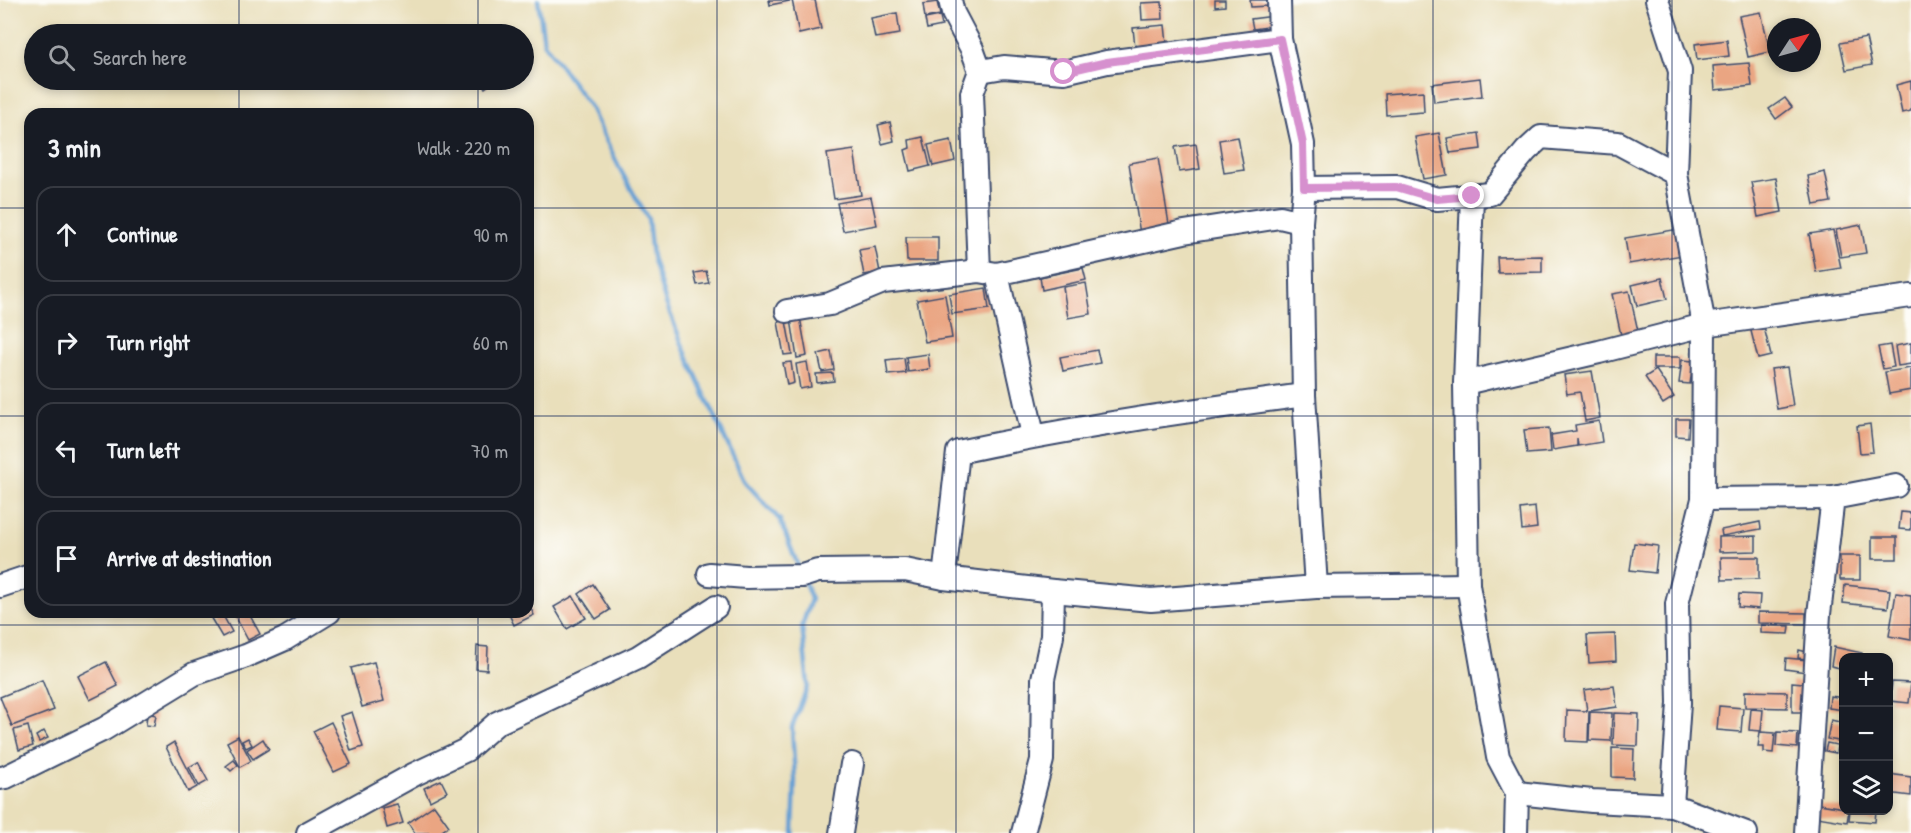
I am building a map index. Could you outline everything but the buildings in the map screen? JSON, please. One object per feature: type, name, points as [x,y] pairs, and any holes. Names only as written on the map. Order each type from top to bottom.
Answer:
[{"type":"street","points":[[951,0],[953,13],[972,49],[980,71],[972,93],[988,273],[1033,435]]},
{"type":"street","points":[[1279,0],[1280,39],[1303,144],[1304,188],[1301,222],[1304,395],[1316,587]]},
{"type":"street","points":[[1657,0],[1680,71],[1676,174],[1704,325],[1703,499],[1677,604],[1679,703],[1672,805]]},
{"type":"street","points":[[980,71],[1004,67],[1064,72],[1107,62],[1280,39]]},
{"type":"street","points":[[1304,188],[1396,187],[1437,199],[1490,194],[1526,151],[1541,137],[1618,143],[1676,174]]},
{"type":"street","points":[[1472,196],[1465,382],[1468,585],[1498,757],[1517,793],[1516,833]]},
{"type":"street","points":[[788,311],[830,304],[883,282],[988,273],[1184,231],[1280,217],[1301,222]]},
{"type":"street","points":[[1465,382],[1599,352],[1704,325],[1911,296]]},
{"type":"street","points":[[944,579],[958,452],[1033,435],[1304,395]]},
{"type":"street","points":[[1703,499],[1833,498],[1896,486]]},
{"type":"street","points":[[1806,833],[1819,614],[1833,498]]},
{"type":"street","points":[[709,574],[757,577],[802,576],[818,571],[905,570],[944,579],[1151,600],[1316,587],[1468,585]]},
{"type":"street","points":[[0,586],[24,578]]},
{"type":"street","points":[[1023,833],[1042,760],[1043,679],[1052,636],[1053,591]]},
{"type":"street","points":[[308,833],[415,774],[466,750],[497,723],[638,657],[716,607]]},
{"type":"street","points":[[0,778],[104,729],[194,674],[256,652],[285,639],[319,618]]},
{"type":"street","points":[[841,833],[852,764]]},
{"type":"street","points":[[1517,793],[1592,801],[1672,805],[1746,833]]},
{"type":"waterway","points":[[538,0],[544,43],[590,107],[621,171],[648,219],[652,257],[666,303],[684,349],[745,482],[780,520],[800,571]]},
{"type":"waterway","points":[[793,833],[795,780],[792,727],[808,686],[802,626],[811,599],[804,581]]},
{"type":"route","points":[[1064,72],[1107,62],[1280,39],[1303,144],[1304,188],[1396,187],[1437,199],[1472,196]]}]
